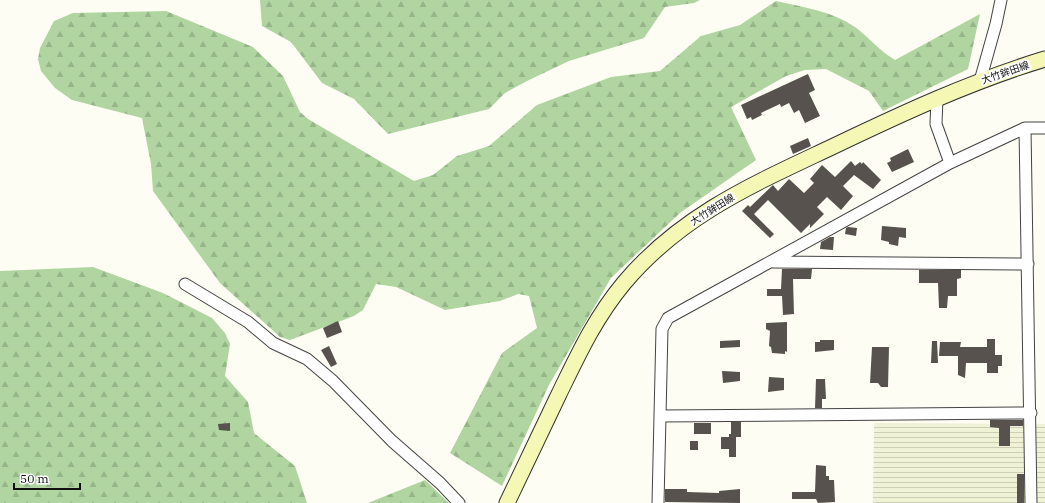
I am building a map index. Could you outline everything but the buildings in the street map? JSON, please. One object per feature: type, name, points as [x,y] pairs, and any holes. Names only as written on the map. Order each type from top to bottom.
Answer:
[{"type":"main road","name":"大竹鉾田線","points":[[507,503],[587,335],[625,283],[648,259],[696,218],[730,197],[937,98],[980,81],[1045,59]]},
{"type":"street","points":[[980,81],[998,19],[1000,0]]},
{"type":"street","points":[[937,98],[936,124],[950,162]]},
{"type":"street","points":[[1026,128],[1031,503]]},
{"type":"street","points":[[658,503],[662,329],[668,318],[772,262],[950,162],[1026,128],[1045,128]]},
{"type":"street","points":[[772,262],[1028,264]]},
{"type":"street","points":[[185,284],[248,322],[273,343],[307,359],[332,381],[392,442],[440,483],[459,503]]},
{"type":"street","points":[[661,416],[1031,413]]},
{"type":"green space","points":[[260,0],[700,0],[694,3],[665,7],[644,38],[569,61],[505,93],[489,109],[388,134],[354,99],[322,83],[291,42],[262,26]]},
{"type":"green space","points":[[776,1],[817,10],[837,17],[855,27],[895,60],[980,14],[968,69],[883,111],[869,91],[826,69],[805,70],[786,76],[731,107],[756,160],[680,213],[611,278],[549,385],[502,486],[450,453],[502,353],[537,328],[529,296],[518,294],[500,301],[445,310],[396,287],[376,284],[363,310],[354,316],[290,340],[280,337],[220,283],[153,191],[151,164],[142,118],[72,100],[55,88],[41,71],[38,59],[40,48],[54,21],[73,13],[166,11],[253,47],[283,76],[300,112],[308,119],[414,181],[433,175],[457,156],[489,146],[537,105],[611,77],[660,71],[701,36],[740,25]]},
{"type":"green space","points":[[93,267],[163,293],[212,318],[225,333],[230,344],[225,376],[248,402],[254,433],[295,466],[307,503],[0,503],[0,271]]},
{"type":"green space","points":[[874,423],[1045,424],[1045,503],[873,503]]},
{"type":"green space","points":[[425,480],[449,503],[368,503]]}]
